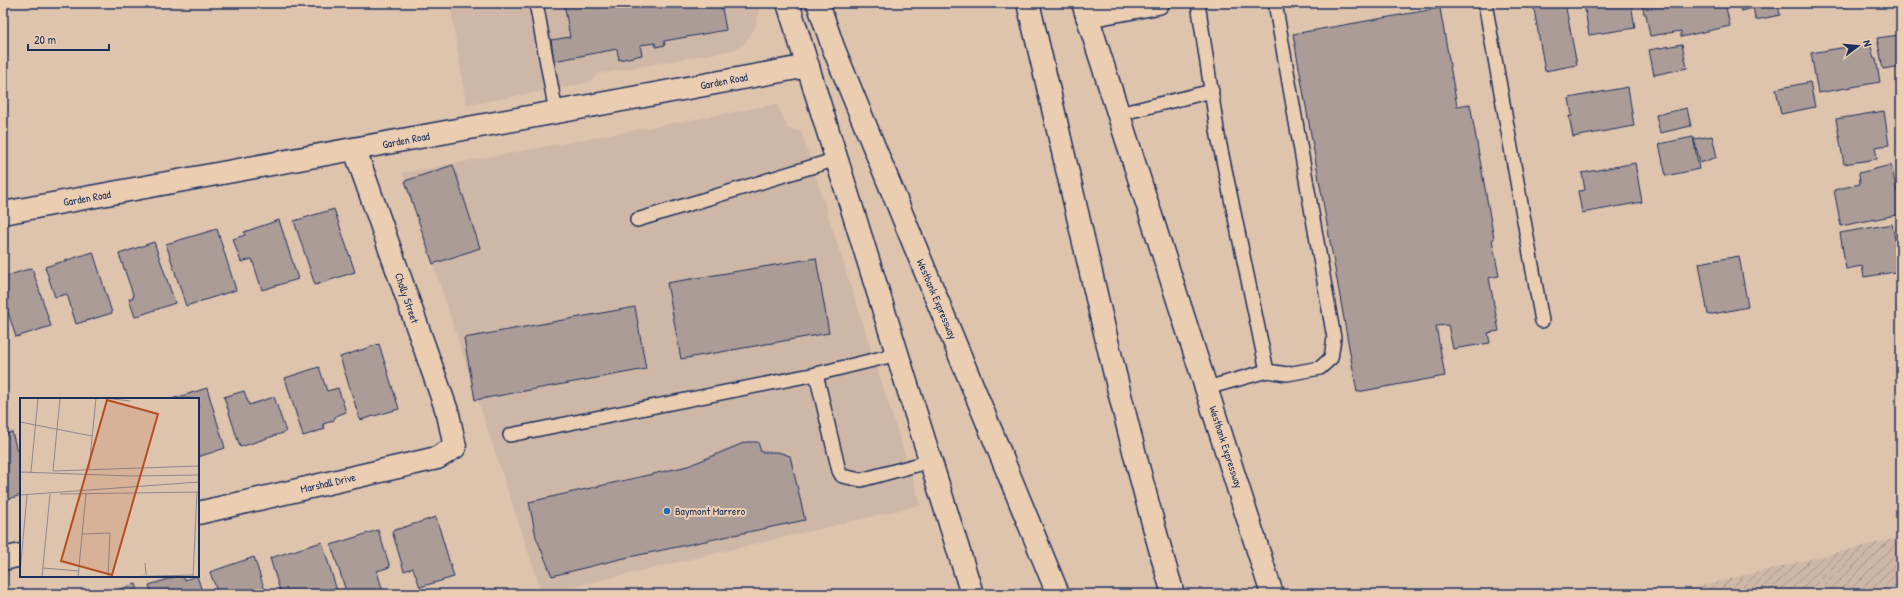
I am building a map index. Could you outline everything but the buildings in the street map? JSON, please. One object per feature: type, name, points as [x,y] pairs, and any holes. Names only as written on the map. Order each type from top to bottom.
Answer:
[{"type":"main road","points":[[788,3],[972,594]]},
{"type":"main road","name":"Westbank Expressway","points":[[818,3],[833,47],[1058,594]]},
{"type":"main road","points":[[1028,3],[1099,314],[1147,505],[1173,594]]},
{"type":"main road","points":[[1085,9],[1158,3]]},
{"type":"main road","name":"Westbank Expressway","points":[[1085,9],[1272,594]]},
{"type":"main road","name":"Garden Road","points":[[3,213],[355,150],[808,66]]},
{"type":"main road","name":"Cholly Street","points":[[355,150],[448,414],[455,446]]},
{"type":"main road","name":"Marshall Drive","points":[[199,513],[437,458],[455,446]]},
{"type":"main road","points":[[3,559],[20,555]]},
{"type":"lane","points":[[536,3],[556,112]]},
{"type":"lane","points":[[1198,3],[1218,136],[1267,371]]},
{"type":"lane","points":[[1207,388],[1267,371],[1287,374],[1320,368],[1331,358],[1334,338],[1275,3]]},
{"type":"lane","points":[[1485,3],[1542,321]]},
{"type":"lane","points":[[1119,114],[1212,90]]},
{"type":"lane","points":[[637,220],[837,160]]},
{"type":"lane","points":[[510,435],[816,374],[898,354]]},
{"type":"lane","points":[[816,374],[839,471],[842,476],[861,480],[931,461]]},
{"type":"shaded area","points":[[450,3],[760,3],[760,5],[755,28],[745,43],[733,50],[598,74],[588,83],[466,105]]},
{"type":"shaded area","points":[[777,104],[788,129],[801,131],[921,505],[542,594],[403,173]]},
{"type":"shaded area","points":[[1901,537],[1901,594],[1668,594]]},
{"type":"place","name":"Baymont Marrero","points":[[667,511]]}]
